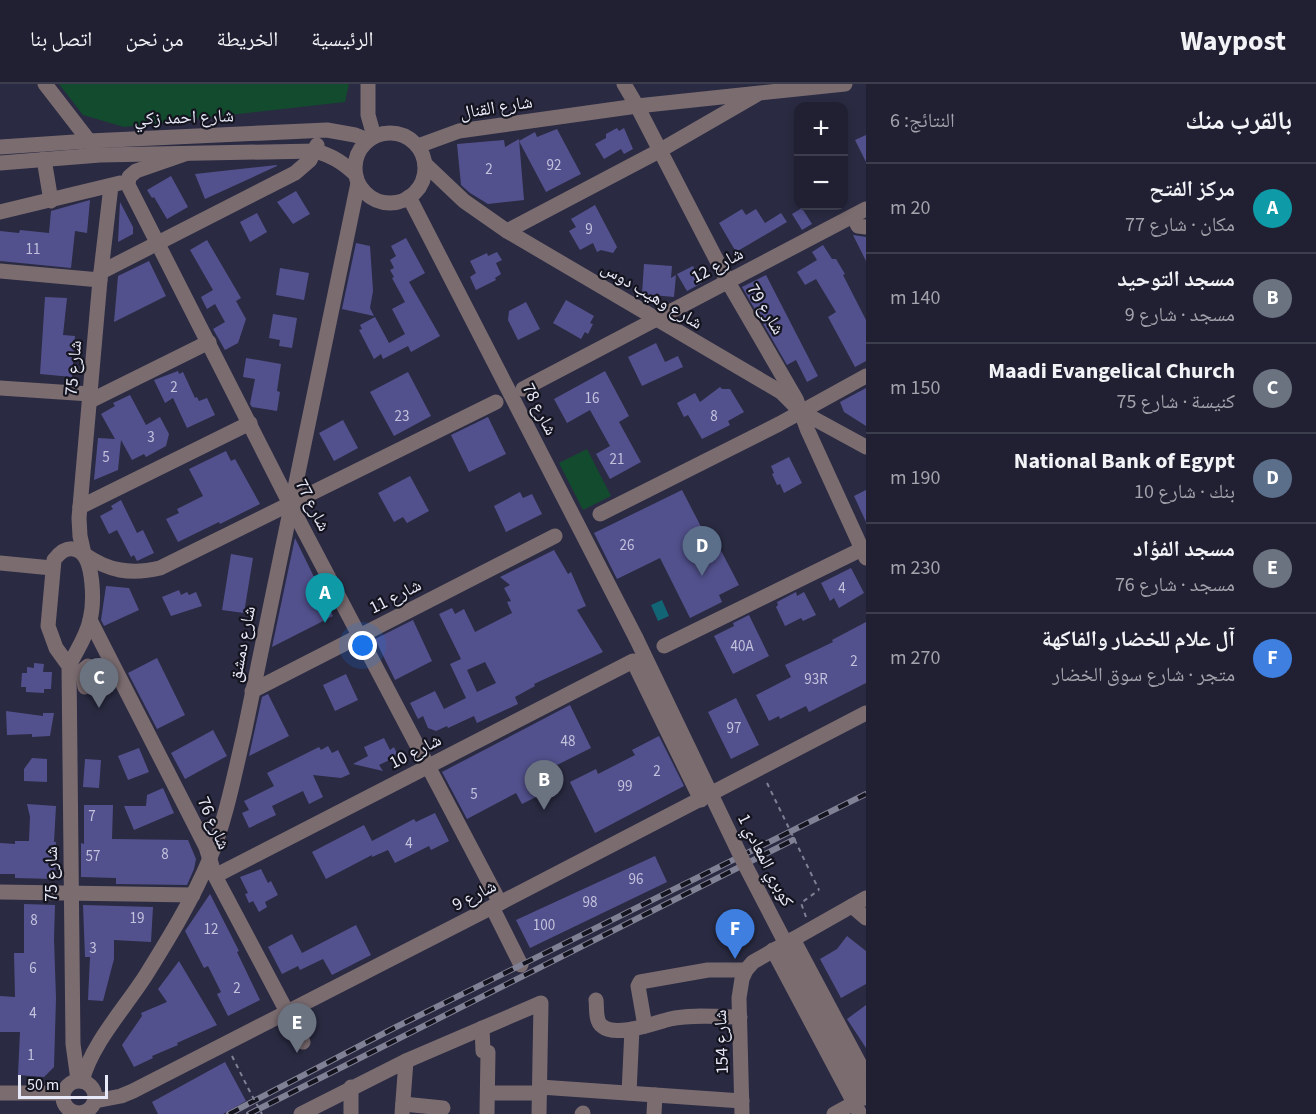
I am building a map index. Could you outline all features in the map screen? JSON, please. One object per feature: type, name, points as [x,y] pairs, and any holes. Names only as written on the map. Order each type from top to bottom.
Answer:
[{"type":"street","points":[[45,84],[100,155]]},
{"type":"street","points":[[368,84],[371,138]]},
{"type":"street","name":"شارع 79","points":[[624,84],[728,282],[790,387],[863,546]]},
{"type":"street","name":"شارع القنال","points":[[418,146],[459,131],[637,106],[837,84]]},
{"type":"street","points":[[507,231],[659,151],[761,92]]},
{"type":"street","points":[[0,271],[100,276],[158,243],[303,168],[316,151],[320,131]]},
{"type":"street","name":"شارع احمد زكي","points":[[0,147],[320,131],[341,131],[371,138]]},
{"type":"street","points":[[393,132],[403,135],[418,146],[425,164],[424,177],[418,189],[409,197],[398,202],[386,203],[374,200],[364,193],[356,178],[357,154],[371,138],[393,132]]},
{"type":"street","name":"شارع احمد زكي","points":[[0,163],[100,155],[316,151],[330,155],[343,163],[356,178]]},
{"type":"street","points":[[0,212],[128,181],[136,171],[186,154]]},
{"type":"street","points":[[44,159],[51,201]]},
{"type":"street","name":"شارع وهيب دوس","points":[[425,164],[464,201],[507,231],[781,392],[800,411],[866,447]]},
{"type":"street","name":"شارع دمشق","points":[[80,1080],[92,1055],[146,975],[192,895],[210,857],[234,777],[356,178]]},
{"type":"street","name":"شارع 77","points":[[128,181],[290,504],[428,767],[496,905],[521,965]]},
{"type":"street","name":"شارع 75","points":[[80,1080],[73,1044],[69,666],[90,620],[92,584],[80,536],[80,507],[100,276],[111,186]]},
{"type":"street","name":"شارع 78","points":[[409,197],[636,638]]},
{"type":"street","points":[[860,213],[858,226],[866,227]]},
{"type":"street","name":"شارع 12","points":[[523,389],[860,213]]},
{"type":"street","points":[[0,388],[90,398],[208,342]]},
{"type":"street","points":[[600,514],[866,376]]},
{"type":"street","points":[[69,666],[56,648],[48,626],[52,568],[59,553],[67,549],[76,550],[97,563],[128,572],[144,572],[160,568],[496,402]]},
{"type":"street","points":[[80,507],[250,423]]},
{"type":"street","name":"شارع 11","points":[[252,691],[555,536]]},
{"type":"street","points":[[664,646],[863,546]]},
{"type":"street","points":[[0,562],[52,568]]},
{"type":"street","name":"شارع 76","points":[[90,620],[210,857],[215,876],[303,1042]]},
{"type":"street","name":"كوبري المعادي 1","points":[[636,638],[860,1105]]},
{"type":"street","points":[[79,645],[88,666],[97,669],[102,680]]},
{"type":"street","name":"شارع 10","points":[[215,876],[633,661],[701,800]]},
{"type":"street","points":[[85,687],[82,671],[88,666]]},
{"type":"street","name":"شارع 9","points":[[95,1101],[133,1091],[866,713]]},
{"type":"street","points":[[0,892],[192,895]]},
{"type":"street","points":[[629,1093],[638,1028],[638,986],[641,982],[708,970],[746,970],[753,962],[859,902],[866,918]]},
{"type":"street","points":[[793,939],[866,1076]]},
{"type":"street","points":[[773,950],[860,1105],[834,1114]]},
{"type":"street","name":"شارع 154","points":[[742,1107],[740,988],[746,970]]},
{"type":"street","points":[[596,999],[598,1021],[603,1027],[615,1030],[638,1028],[675,1018],[740,1017]]},
{"type":"street","points":[[301,1114],[321,1108],[351,1087],[405,1060],[541,1003],[543,1004],[539,1114]]},
{"type":"street","points":[[482,1028],[483,1051],[489,1052],[487,1114]]},
{"type":"street","points":[[405,1060],[403,1109],[443,1108]]},
{"type":"street","points":[[80,1080],[87,1082],[94,1090],[95,1101],[92,1107],[80,1113],[65,1112],[63,1093],[66,1087],[80,1080]]},
{"type":"street","points":[[351,1087],[351,1114]]},
{"type":"street","points":[[488,1093],[540,1090],[629,1093],[742,1107]]},
{"type":"street","points":[[0,1093],[63,1093]]},
{"type":"street","points":[[654,1114],[655,1095]]},
{"type":"path","points":[[767,783],[819,890],[801,903],[811,928]]},
{"type":"path","points":[[225,1043],[262,1114]]},
{"type":"shaded area","points":[[59,84],[349,84],[345,102],[124,127],[83,115]]},
{"type":"shaded area","points":[[587,449],[611,496],[583,510],[559,463]]},
{"type":"shaded area","points":[[662,600],[669,616],[658,621],[651,605]]},
{"type":"building","points":[[617,128],[619,131],[624,128],[633,149],[624,154],[621,149],[604,159],[595,144]]},
{"type":"building","points":[[557,129],[581,174],[546,192],[519,141],[535,132],[537,137]]},
{"type":"building","points":[[866,135],[866,162],[855,140]]},
{"type":"building","points":[[519,139],[524,200],[488,204],[461,185],[457,144],[504,140],[505,147]]},
{"type":"building","points":[[277,165],[205,199],[195,174]]},
{"type":"building","points":[[171,176],[188,207],[167,219],[147,190]]},
{"type":"building","points":[[296,191],[310,214],[293,224],[277,202]]},
{"type":"building","points":[[90,200],[87,233],[75,231],[71,268],[0,261],[0,231],[19,233],[20,230],[49,233],[51,211]]},
{"type":"building","points":[[120,202],[133,227],[133,234],[118,242]]},
{"type":"building","points":[[595,205],[617,247],[613,253],[601,250],[597,252],[593,243],[580,250],[569,231],[576,227],[571,219]]},
{"type":"building","points":[[742,209],[746,215],[756,209],[765,223],[781,213],[787,222],[736,252],[719,223]]},
{"type":"building","points":[[803,210],[812,224],[802,230],[792,214]]},
{"type":"building","points":[[257,213],[267,232],[250,242],[240,222]]},
{"type":"building","points":[[853,235],[866,237],[866,261]]},
{"type":"building","points":[[406,238],[425,273],[409,282],[440,336],[411,352],[408,346],[383,359],[381,354],[374,359],[359,330],[362,329],[360,325],[375,317],[389,343],[405,334],[392,309],[405,302],[392,278],[394,277],[390,270],[394,268],[390,260],[396,256],[391,246]]},
{"type":"building","points":[[207,240],[241,298],[236,301],[246,319],[238,343],[225,350],[213,329],[225,322],[215,304],[207,309],[201,297],[213,290],[190,250]]},
{"type":"building","points":[[356,243],[370,246],[373,291],[370,308],[374,316],[342,309]]},
{"type":"building","points":[[823,245],[832,259],[836,259],[845,274],[843,275],[866,320],[866,361],[855,367],[828,317],[836,312],[816,279],[805,285],[797,272],[817,260],[812,252]]},
{"type":"building","points":[[497,252],[502,260],[496,263],[501,274],[495,278],[496,280],[476,290],[470,277],[476,273],[470,261],[487,253],[488,256]]},
{"type":"building","points":[[149,261],[166,296],[114,322],[118,276]]},
{"type":"building","points":[[644,264],[672,266],[671,278],[676,275],[674,297],[642,294]]},
{"type":"building","points":[[693,266],[702,283],[687,291],[677,274]]},
{"type":"building","points":[[280,268],[309,273],[304,300],[276,295]]},
{"type":"building","points":[[766,275],[818,376],[807,382],[796,360],[787,365],[742,287]]},
{"type":"building","points":[[45,297],[67,298],[63,335],[75,336],[72,377],[40,374]]},
{"type":"building","points":[[566,300],[594,316],[588,334],[585,332],[581,339],[553,323]]},
{"type":"building","points":[[526,302],[540,329],[518,340],[508,320],[509,311]]},
{"type":"building","points":[[273,314],[297,318],[292,348],[279,346],[280,340],[269,338]]},
{"type":"building","points":[[656,343],[665,362],[678,356],[683,367],[642,386],[628,357]]},
{"type":"building","points":[[246,358],[281,364],[277,411],[252,407],[250,404],[255,379],[243,377]]},
{"type":"building","points":[[178,371],[179,374],[183,372],[195,398],[197,397],[199,401],[207,398],[215,415],[187,428],[173,398],[165,403],[154,380]]},
{"type":"building","points":[[605,371],[629,416],[619,422],[641,462],[610,479],[596,454],[610,446],[590,410],[567,423],[554,399]]},
{"type":"building","points":[[408,372],[431,416],[394,436],[370,392]]},
{"type":"building","points":[[720,387],[730,389],[744,412],[728,421],[730,425],[702,439],[688,415],[684,417],[677,403],[695,393],[700,402]]},
{"type":"building","points":[[866,388],[866,426],[844,412],[840,402]]},
{"type":"building","points":[[130,395],[146,425],[160,417],[169,434],[166,446],[146,457],[144,454],[132,460],[121,440],[118,470],[94,480],[98,438],[115,439],[101,414],[115,406],[113,403]]},
{"type":"building","points":[[488,417],[506,454],[469,472],[451,435]]},
{"type":"building","points":[[343,420],[358,448],[334,461],[319,433]]},
{"type":"building","points":[[226,451],[231,461],[235,459],[260,504],[178,542],[166,519],[179,513],[177,509],[203,496],[189,469]]},
{"type":"building","points":[[789,457],[802,483],[784,493],[780,484],[777,485],[771,466]]},
{"type":"building","points":[[410,476],[429,511],[407,523],[403,517],[394,522],[378,493]]},
{"type":"building","points":[[682,490],[710,544],[716,541],[739,585],[719,595],[722,602],[690,618],[660,558],[617,579],[594,533]]},
{"type":"building","points":[[866,490],[866,522],[854,496]]},
{"type":"building","points":[[520,492],[523,498],[532,494],[542,514],[506,532],[494,506]]},
{"type":"building","points":[[121,500],[137,533],[143,530],[154,553],[137,561],[134,555],[131,557],[117,530],[109,534],[100,516],[113,509],[111,506]]},
{"type":"building","points":[[295,538],[333,616],[272,647]]},
{"type":"building","points":[[554,550],[568,574],[571,572],[586,606],[577,610],[603,652],[534,684],[535,686],[515,697],[518,704],[477,723],[474,716],[448,728],[447,726],[436,731],[428,728],[423,716],[418,719],[410,703],[435,691],[444,709],[466,698],[450,664],[461,659],[439,614],[452,608],[455,614],[464,609],[475,632],[512,613],[507,602],[511,601],[504,588],[510,585],[500,577]],"holes":[[[485,662],[496,683],[477,692],[467,670]]]},
{"type":"building","points":[[231,554],[253,558],[244,613],[222,610]]},
{"type":"building","points":[[851,568],[864,593],[839,608],[834,598],[830,601],[821,583]]},
{"type":"building","points":[[106,586],[129,588],[139,610],[104,626],[101,620]]},
{"type":"building","points":[[179,590],[181,595],[196,592],[202,606],[171,616],[162,597]]},
{"type":"building","points":[[796,592],[797,596],[804,592],[816,615],[803,621],[801,618],[785,626],[776,607],[777,602]]},
{"type":"building","points":[[749,615],[769,656],[733,674],[714,636]]},
{"type":"building","points":[[413,620],[432,661],[395,680],[375,639]]},
{"type":"building","points":[[866,622],[866,683],[809,712],[806,706],[780,719],[779,716],[769,721],[756,695],[791,677],[785,665],[833,642],[832,640]]},
{"type":"building","points":[[157,658],[185,715],[157,729],[128,673]]},
{"type":"building","points":[[34,663],[44,664],[43,672],[52,672],[51,689],[44,689],[44,693],[26,692],[26,687],[21,687],[22,673],[27,673],[27,667],[34,668]]},
{"type":"building","points":[[346,674],[358,700],[335,711],[323,685]]},
{"type":"building","points":[[268,694],[289,736],[249,756],[262,697]]},
{"type":"building","points":[[736,698],[759,745],[731,759],[708,712]]},
{"type":"building","points":[[570,705],[591,748],[553,767],[562,784],[522,804],[516,793],[467,819],[442,772]]},
{"type":"building","points":[[6,711],[43,716],[43,713],[54,713],[50,736],[7,735]]},
{"type":"building","points":[[213,730],[227,756],[185,779],[171,753]]},
{"type":"building","points":[[659,736],[684,786],[595,833],[570,782],[596,769],[598,774],[635,755],[632,750]]},
{"type":"building","points":[[384,738],[390,750],[394,747],[398,756],[379,765],[383,771],[353,764],[368,756],[364,747]]},
{"type":"building","points":[[328,746],[332,753],[338,750],[350,774],[341,778],[313,775],[323,797],[309,804],[303,791],[272,806],[276,815],[249,828],[242,813],[249,810],[244,801],[274,786],[267,773],[319,747],[321,750]]},
{"type":"building","points":[[139,748],[149,772],[128,780],[118,756]]},
{"type":"building","points":[[32,758],[47,759],[47,782],[24,781],[24,769]]},
{"type":"building","points":[[85,759],[101,760],[99,788],[83,787]]},
{"type":"building","points":[[163,788],[174,813],[134,830],[124,806],[146,806],[147,795]]},
{"type":"building","points":[[27,804],[56,806],[55,879],[15,878],[15,874],[0,874],[0,843],[15,844],[15,841],[29,841],[30,817]]},
{"type":"building","points":[[84,805],[113,805],[112,839],[188,840],[196,859],[187,885],[116,884],[116,878],[81,877]]},
{"type":"building","points":[[435,813],[449,841],[431,850],[429,846],[395,863],[388,850],[372,857],[372,855],[326,879],[312,852],[364,825],[372,841],[414,819],[416,822]]},
{"type":"building","points":[[655,856],[667,882],[530,948],[516,920]]},
{"type":"building","points":[[261,869],[268,883],[271,881],[278,895],[265,902],[267,907],[259,912],[253,901],[249,903],[245,894],[248,893],[240,877]]},
{"type":"building","points":[[210,894],[239,951],[237,952],[260,1000],[228,1016],[217,994],[221,992],[208,966],[204,968],[185,931]]},
{"type":"building","points":[[24,904],[55,905],[54,1067],[44,1077],[18,1075],[20,1032],[0,1032],[0,996],[15,997],[14,953],[24,953]]},
{"type":"building","points":[[83,905],[153,907],[151,942],[114,940],[114,959],[103,1001],[88,1000],[90,957],[85,957]]},
{"type":"building","points":[[356,925],[371,955],[332,975],[323,959],[300,970],[298,966],[282,974],[268,947],[292,934],[302,953]]},
{"type":"building","points":[[847,936],[866,951],[866,984],[841,998],[820,959],[837,949]]},
{"type":"building","points":[[179,961],[217,1025],[177,1043],[178,1045],[134,1067],[122,1045],[142,1016],[141,1013],[167,1002],[158,989]]},
{"type":"building","points":[[866,1005],[866,1048],[847,1019]]},
{"type":"building","points":[[225,1062],[246,1101],[223,1114],[158,1114],[152,1102]]},
{"type":"railway","points":[[229,1114],[396,1027],[866,794]]},
{"type":"railway","points":[[249,1114],[793,840]]},
{"type":"place","name":"National Bank of Egypt","points":[[702,576]]},
{"type":"place","name":"مركز الفتح","points":[[325,623]]},
{"type":"place","name":"Maadi Evangelical Church","points":[[99,708]]},
{"type":"place","name":"مسجد التوحيد","points":[[544,810]]},
{"type":"place","name":"آل علام للخضار والفاكهة","points":[[735,959]]},
{"type":"place","name":"مسجد الفؤاد","points":[[297,1053]]}]
